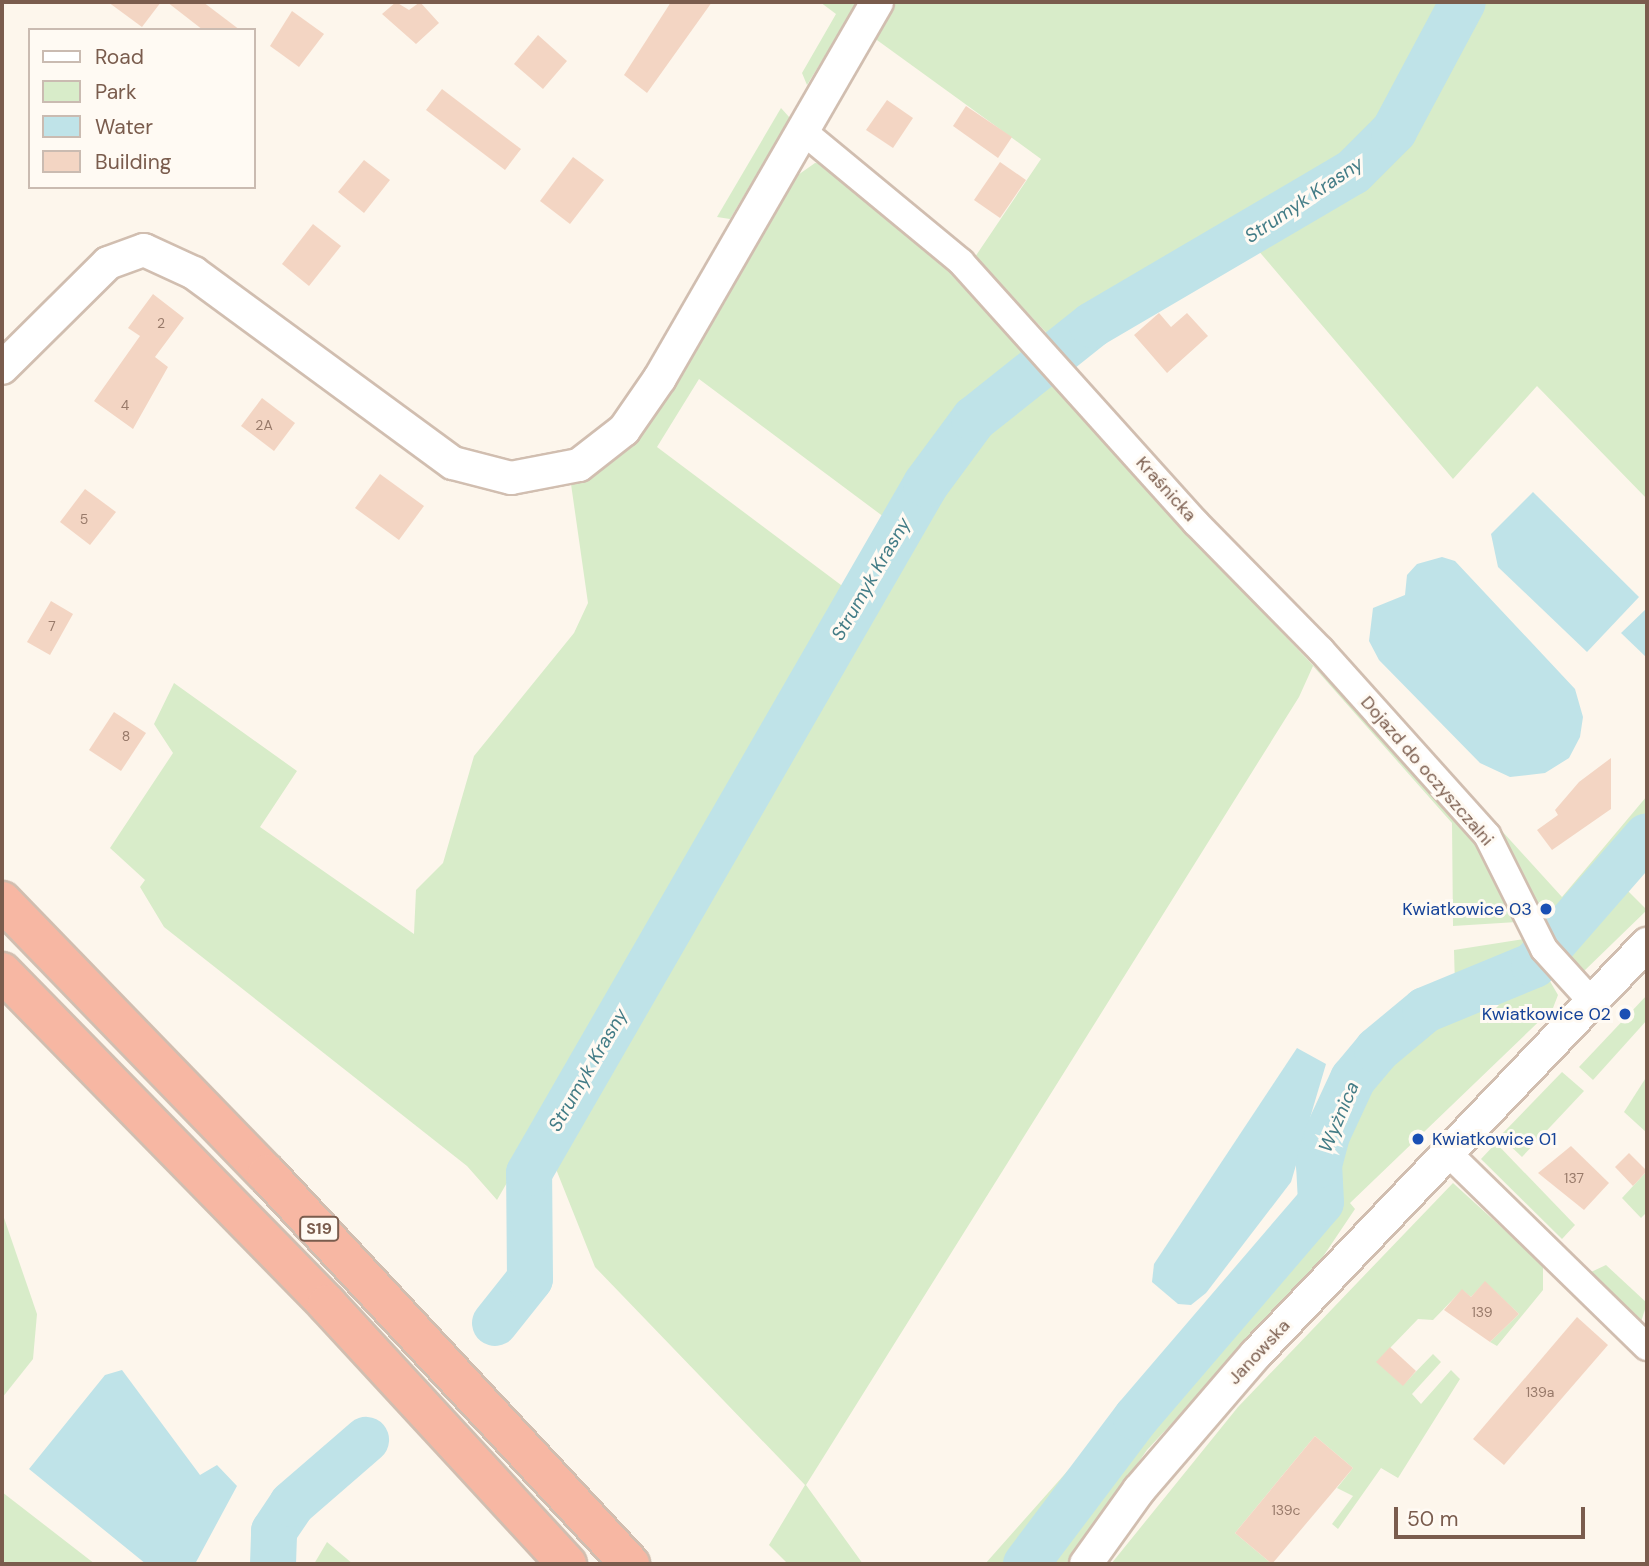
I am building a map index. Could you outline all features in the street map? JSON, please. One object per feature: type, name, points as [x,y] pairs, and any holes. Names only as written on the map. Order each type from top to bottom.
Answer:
[{"type":"highway","name":"S19","points":[[2,901],[267,1174],[630,1564]]},
{"type":"highway","name":"S19","points":[[2,972],[327,1304],[567,1564]]},
{"type":"street","points":[[2,368],[108,263],[144,250],[194,272],[453,463],[511,478],[561,472],[602,451],[624,430],[804,131],[877,2]]},
{"type":"street","name":"Kraśnicka","points":[[804,131],[961,262],[1321,650]]},
{"type":"street","name":"Dojazd do oczyszczalni","points":[[1321,650],[1487,835],[1533,931],[1557,965],[1592,1002]]},
{"type":"street","name":"Janowska","points":[[1086,1564],[1208,1406],[1647,944]]},
{"type":"street","points":[[1447,1152],[1647,1348]]},
{"type":"green space","points":[[820,2],[858,2],[807,85],[802,73],[836,14]]},
{"type":"green space","points":[[890,2],[1449,2],[1385,126],[1344,163],[1238,225],[1244,233],[1057,344],[975,257],[1041,159],[870,35]]},
{"type":"green space","points":[[1475,2],[1647,2],[1647,499],[1537,386],[1453,479],[1257,249],[1394,152]]},
{"type":"green space","points":[[781,108],[790,118],[730,219],[717,217]]},
{"type":"green space","points":[[815,163],[825,164],[933,255],[1032,361],[969,414],[892,523],[699,379],[657,447],[849,591],[497,1200],[467,1166],[164,927],[140,887],[145,880],[110,848],[173,753],[154,724],[174,683],[297,771],[260,827],[414,934],[416,890],[443,863],[474,756],[574,633],[588,603],[571,484],[609,464],[640,437],[788,182]]},
{"type":"green space","points":[[1042,368],[1233,581],[1467,827],[1517,922],[1453,926],[1452,823],[1313,666],[1299,697],[806,1485],[863,1564],[788,1564],[769,1545],[805,1485],[595,1267],[548,1149],[929,486],[976,422]]},
{"type":"green space","points":[[1647,796],[1647,832],[1550,940],[1501,830],[1562,897]]},
{"type":"green space","points":[[1647,840],[1647,864],[1626,889],[1647,910],[1582,973],[1555,946]]},
{"type":"green space","points":[[1524,939],[1533,957],[1499,976],[1455,987],[1454,950]]},
{"type":"green space","points":[[1540,964],[1558,995],[1553,1008],[1350,1203],[1355,1209],[1312,1273],[1147,1450],[1068,1564],[1031,1564],[1139,1420],[1324,1202],[1322,1165],[1329,1134],[1355,1081],[1378,1053],[1427,1013],[1509,983]]},
{"type":"green space","points":[[1647,995],[1647,1020],[1593,1080],[1579,1067]]},
{"type":"green space","points":[[1562,1072],[1584,1091],[1522,1157],[1500,1136]]},
{"type":"green space","points":[[1647,1076],[1647,1133],[1624,1112]]},
{"type":"green space","points":[[1496,1143],[1575,1225],[1562,1239],[1481,1159]]},
{"type":"green space","points":[[1314,1148],[1315,1199],[1299,1220],[1017,1564],[985,1564],[1299,1210]]},
{"type":"green space","points":[[1647,1171],[1647,1212],[1641,1218],[1622,1198]]},
{"type":"green space","points":[[1453,1183],[1543,1265],[1543,1290],[1497,1346],[1490,1342],[1519,1314],[1485,1282],[1471,1297],[1462,1290],[1433,1320],[1418,1319],[1390,1348],[1403,1385],[1433,1354],[1441,1362],[1412,1394],[1421,1404],[1451,1370],[1460,1379],[1398,1478],[1381,1468],[1338,1529],[1332,1524],[1353,1496],[1337,1488],[1353,1468],[1315,1436],[1235,1533],[1272,1564],[1111,1564],[1238,1407]]},
{"type":"green space","points":[[2,1212],[37,1314],[33,1359],[2,1398]]},
{"type":"green space","points":[[1606,1265],[1647,1303],[1641,1322],[1591,1272]]},
{"type":"green space","points":[[2,1492],[95,1564],[2,1564]]},
{"type":"green space","points":[[327,1542],[353,1564],[314,1564]]},
{"type":"water","points":[[1533,492],[1639,597],[1587,652],[1498,567],[1491,534]]},
{"type":"water","points":[[1442,557],[1455,561],[1575,689],[1583,717],[1580,737],[1569,758],[1545,773],[1510,777],[1480,763],[1379,660],[1369,641],[1373,608],[1405,595],[1407,575],[1417,564]]},
{"type":"water","points":[[1647,608],[1647,658],[1621,633]]},
{"type":"water","points":[[1297,1048],[1326,1064],[1291,1182],[1206,1293],[1191,1305],[1178,1304],[1152,1282],[1154,1264]]},
{"type":"water","points":[[122,1370],[200,1475],[217,1465],[237,1486],[195,1564],[146,1564],[29,1469],[105,1375]]},
{"type":"building","points":[[108,2],[161,2],[142,27]]},
{"type":"building","points":[[167,2],[203,2],[237,28],[200,28]]},
{"type":"building","points":[[396,2],[409,10],[420,2],[439,23],[416,44],[382,14]]},
{"type":"building","points":[[671,2],[712,2],[647,93],[624,75]]},
{"type":"building","points":[[292,11],[324,34],[299,67],[270,46]]},
{"type":"building","points":[[538,35],[567,61],[543,89],[514,64]]},
{"type":"building","points":[[442,89],[521,149],[505,170],[426,110]]},
{"type":"building","points":[[887,100],[913,118],[893,148],[866,130]]},
{"type":"building","points":[[966,106],[1012,137],[998,158],[953,126]]},
{"type":"building","points":[[573,157],[604,180],[570,224],[540,201]]},
{"type":"building","points":[[364,160],[390,180],[364,213],[338,192]]},
{"type":"building","points":[[1000,162],[1026,180],[1000,218],[974,200]]},
{"type":"building","points":[[313,224],[341,246],[309,286],[282,264]]},
{"type":"building","points":[[153,294],[184,318],[155,357],[168,367],[133,429],[94,401],[140,336],[128,328]]},
{"type":"building","points":[[1159,313],[1171,327],[1187,313],[1208,336],[1167,373],[1134,335]]},
{"type":"building","points":[[262,398],[295,423],[274,451],[241,426]]},
{"type":"building","points":[[380,474],[424,506],[399,540],[355,508]]},
{"type":"building","points":[[85,489],[116,512],[90,545],[60,522]]},
{"type":"building","points":[[51,601],[73,614],[50,655],[27,642]]},
{"type":"building","points":[[114,712],[146,733],[121,771],[89,750]]},
{"type":"building","points":[[1611,758],[1611,809],[1552,850],[1537,830],[1558,815],[1555,810],[1579,782]]},
{"type":"building","points":[[1571,1146],[1609,1183],[1584,1210],[1538,1173]]},
{"type":"building","points":[[1629,1153],[1647,1171],[1633,1186],[1615,1167]]},
{"type":"building","points":[[1485,1281],[1519,1314],[1490,1342],[1444,1310],[1462,1289],[1471,1297]]},
{"type":"building","points":[[1577,1317],[1608,1345],[1504,1465],[1473,1439]]},
{"type":"building","points":[[1390,1347],[1416,1371],[1403,1386],[1376,1362]]},
{"type":"building","points":[[1315,1436],[1353,1468],[1272,1564],[1235,1533]]},
{"type":"waterway","name":"Strumyk Krasny","points":[[495,1323],[530,1279],[529,1173],[926,484],[974,419],[1092,325],[1353,172],[1394,131],[1463,2]]},
{"type":"waterway","name":"Wyżnica","points":[[1026,1564],[1136,1418],[1321,1202],[1319,1165],[1327,1135],[1353,1079],[1377,1050],[1425,1010],[1534,965],[1647,836]]},
{"type":"waterway","name":"Strumyk Krasny","points":[[273,1564],[274,1531],[292,1504],[366,1440]]},
{"type":"place","name":"Kwiatkowice 03","points":[[1546,909]]},
{"type":"place","name":"Kwiatkowice 02","points":[[1625,1014]]},
{"type":"place","name":"Kwiatkowice 01","points":[[1418,1139]]}]
